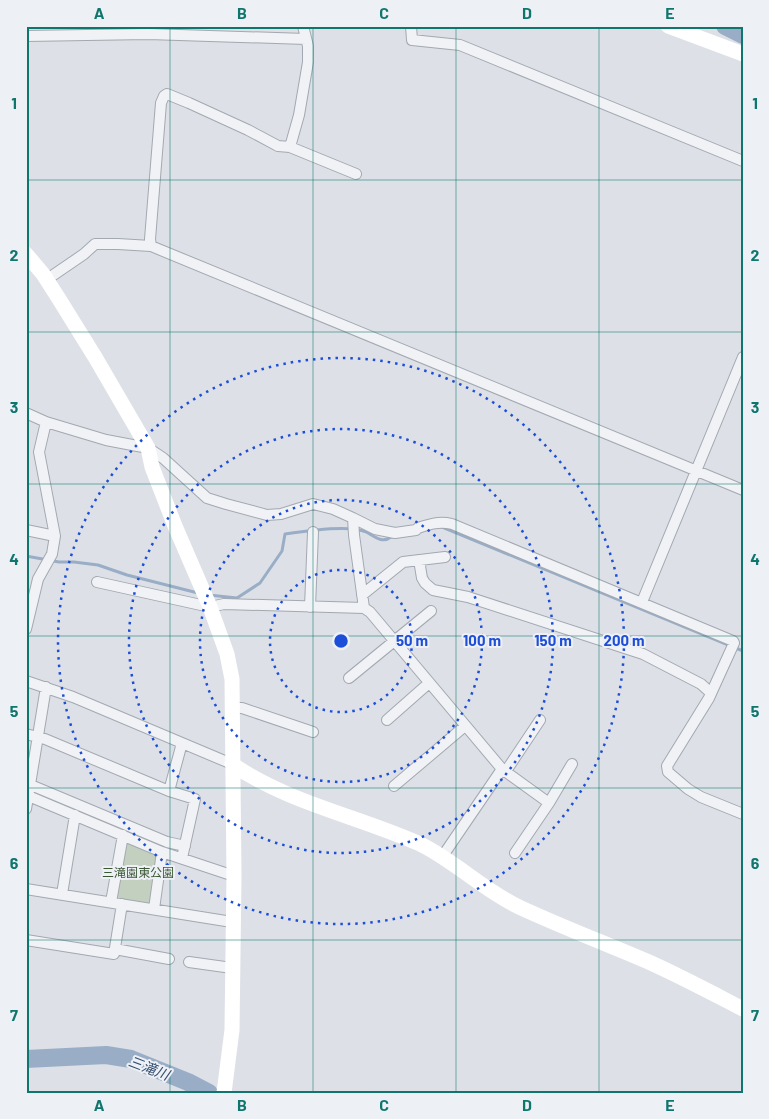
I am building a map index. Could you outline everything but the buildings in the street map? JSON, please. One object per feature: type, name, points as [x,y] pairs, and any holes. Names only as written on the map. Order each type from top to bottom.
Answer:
[{"type":"street","points":[[160,34],[177,26]]},
{"type":"street","points":[[290,147],[299,115],[308,62],[309,50],[304,26]]},
{"type":"street","points":[[411,26],[412,40],[460,45],[743,161]]},
{"type":"street","points":[[668,26],[743,54]]},
{"type":"street","points":[[26,36],[65,30],[96,30],[306,39]]},
{"type":"street","points":[[151,246],[160,112],[164,96],[170,95],[189,103],[278,146],[290,147],[356,174]]},
{"type":"street","points":[[46,280],[94,244],[151,246],[743,490]]},
{"type":"street","points":[[26,254],[46,280],[95,357],[148,448],[152,466],[175,526],[228,654],[232,679],[234,876],[232,1030],[224,1093]]},
{"type":"street","points":[[642,602],[743,357]]},
{"type":"street","points":[[26,413],[46,422],[106,440],[148,448],[163,458],[207,498],[267,515],[282,514],[313,504],[333,509],[375,529],[394,533],[416,530],[434,523],[452,524],[733,641],[732,648],[711,693],[667,766],[668,772],[688,789],[701,797],[743,814]]},
{"type":"street","points":[[26,628],[36,586],[41,572],[52,554],[55,536],[39,452],[46,422]]},
{"type":"street","points":[[353,520],[364,608]]},
{"type":"street","points":[[26,530],[55,536]]},
{"type":"street","points":[[310,607],[313,532]]},
{"type":"street","points":[[362,595],[403,562],[445,557]]},
{"type":"street","points":[[419,560],[422,578],[433,590],[468,597],[643,654],[701,684],[711,693]]},
{"type":"street","points":[[97,582],[206,598],[224,604],[364,608],[370,612],[504,770],[549,803]]},
{"type":"street","points":[[349,678],[431,611]]},
{"type":"street","points":[[26,681],[46,687],[182,742],[232,764],[250,776],[276,789],[396,834],[442,857],[484,887],[519,907],[653,964],[743,1009]]},
{"type":"street","points":[[387,720],[430,684]]},
{"type":"street","points":[[26,809],[28,783],[46,687]]},
{"type":"street","points":[[232,708],[250,710],[313,732]]},
{"type":"street","points":[[442,857],[540,720]]},
{"type":"street","points":[[394,786],[465,726]]},
{"type":"street","points":[[26,734],[38,737],[169,791],[195,799],[182,858]]},
{"type":"street","points":[[169,791],[182,742]]},
{"type":"street","points":[[516,852],[549,803],[572,764]]},
{"type":"street","points":[[28,783],[167,842],[185,846]]},
{"type":"street","points":[[27,796],[162,852],[234,876]]},
{"type":"street","points":[[62,894],[75,815]]},
{"type":"street","points":[[111,902],[123,835]]},
{"type":"street","points":[[154,909],[162,852]]},
{"type":"street","points":[[26,889],[232,922]]},
{"type":"street","points":[[26,940],[114,954],[122,904]]},
{"type":"street","points":[[115,949],[169,959]]},
{"type":"street","points":[[189,962],[232,968]]},
{"type":"green space","name":"三滝園東公園","points":[[125,841],[159,856],[152,902],[147,905],[118,899],[115,896]]},
{"type":"waterway","points":[[725,26],[743,35]]},
{"type":"waterway","points":[[442,527],[743,651]]},
{"type":"waterway","points":[[209,595],[237,598],[260,583],[282,551],[285,534],[326,529],[349,529],[366,532],[381,540],[391,537]]},
{"type":"waterway","points":[[26,556],[59,562],[98,565],[127,575],[198,593]]},
{"type":"waterway","name":"三滝川","points":[[26,1059],[106,1055],[131,1059],[188,1082],[209,1093]]}]
